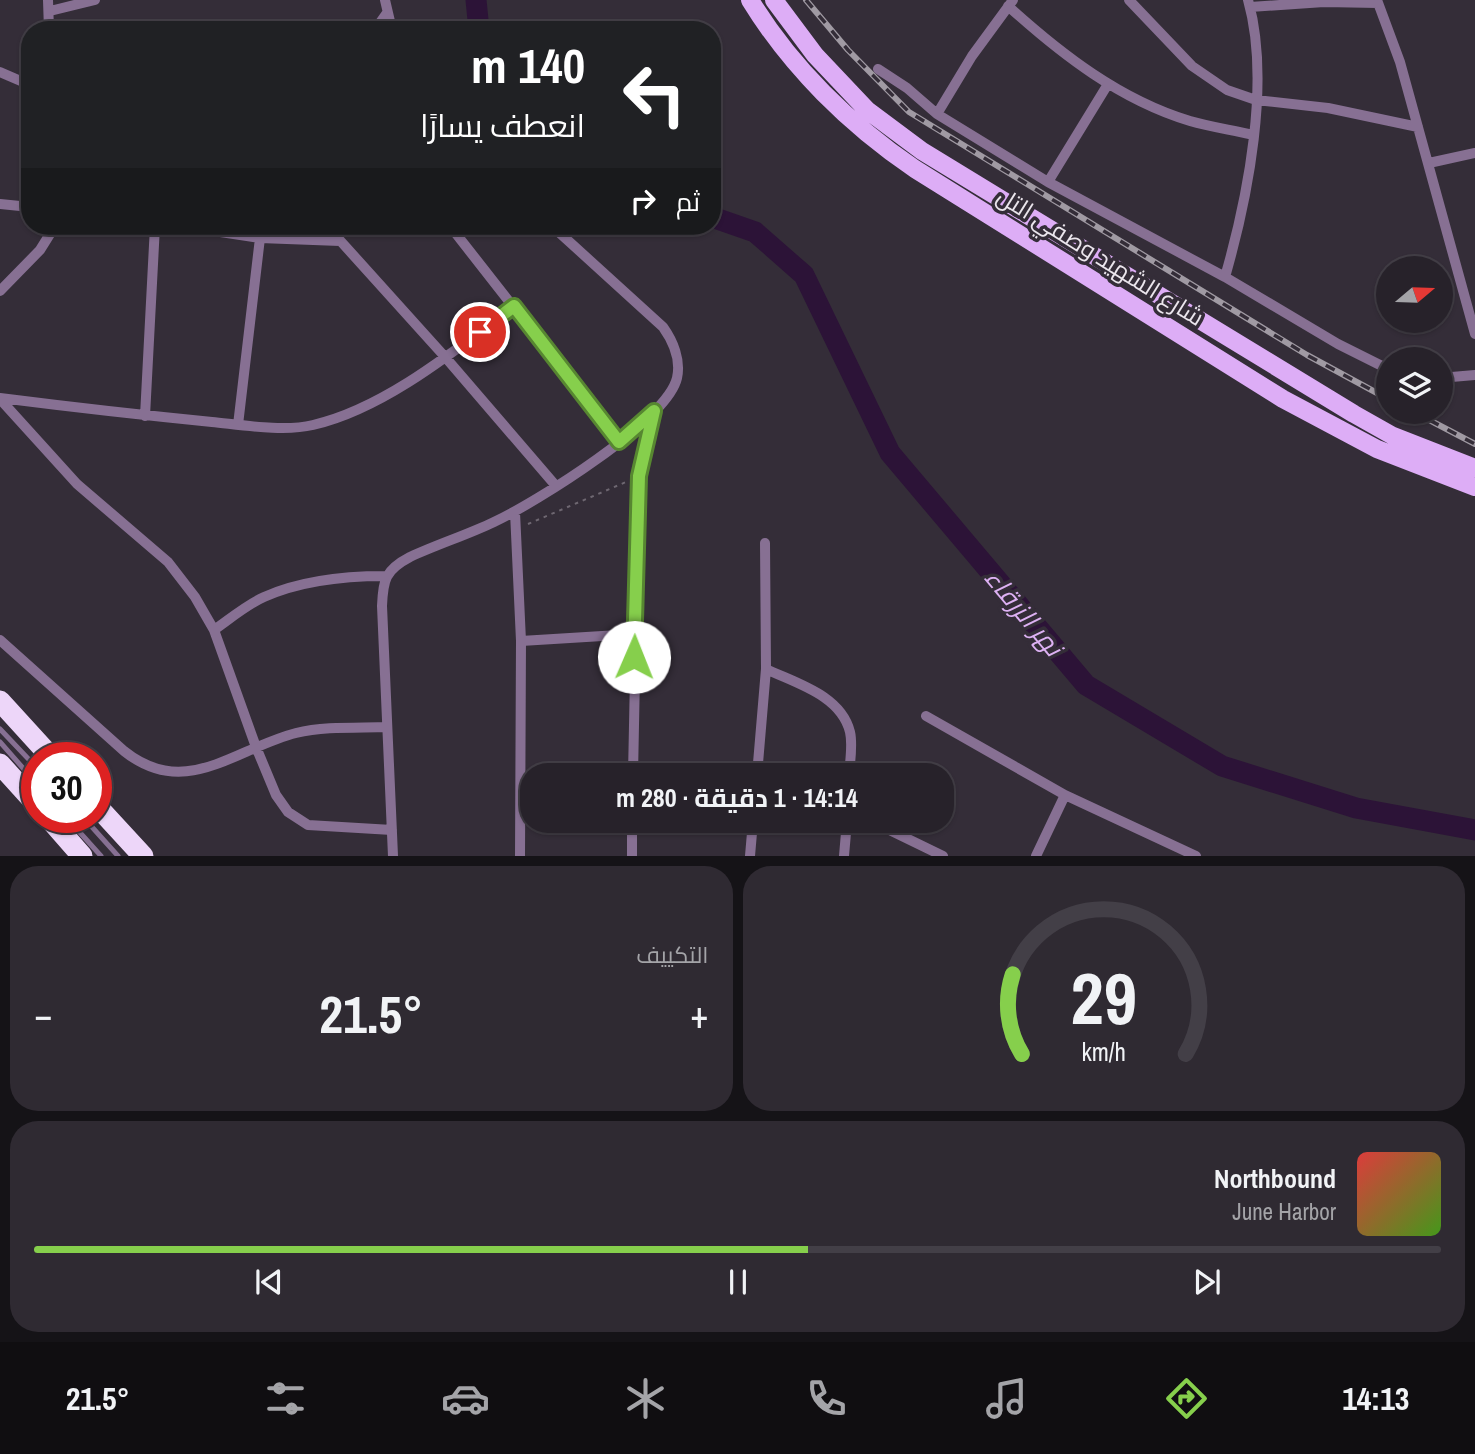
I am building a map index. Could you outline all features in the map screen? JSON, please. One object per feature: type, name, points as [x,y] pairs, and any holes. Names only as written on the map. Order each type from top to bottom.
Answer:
[{"type":"highway","points":[[0,701],[37,742]]},
{"type":"highway","points":[[0,764],[21,787]]},
{"type":"highway","points":[[112,822],[143,856]]},
{"type":"highway","points":[[62,833],[82,856]]},
{"type":"main road","name":"شارع الشهيد وصفي التل","points":[[750,0],[763,22],[807,77],[886,149],[915,169],[1283,399],[1377,449],[1475,487]]},
{"type":"main road","name":"شارع الشهيد وصفي التل","points":[[774,0],[815,55],[867,110],[922,151],[1354,414],[1393,436],[1475,468]]},
{"type":"street","points":[[49,6],[95,0]]},
{"type":"street","points":[[385,0],[389,21]]},
{"type":"street","points":[[1129,0],[1192,66],[1227,90],[1256,100],[1328,108],[1418,127]]},
{"type":"street","points":[[1225,277],[1243,206],[1253,135],[1256,100],[1255,38],[1249,3],[1377,1],[1400,62],[1475,334]]},
{"type":"street","points":[[937,114],[972,56],[1011,3],[1052,45],[1108,84],[1177,116],[1253,135]]},
{"type":"street","points":[[381,21],[387,13]]},
{"type":"street","points":[[878,69],[937,114],[1048,182],[1225,277],[1338,344],[1376,363]]},
{"type":"street","points":[[0,72],[21,81]]},
{"type":"street","points":[[1048,182],[1108,84]]},
{"type":"street","points":[[1429,163],[1475,153]]},
{"type":"street","points":[[0,204],[21,206]]},
{"type":"street","points":[[0,291],[40,250],[49,235]]},
{"type":"street","points":[[145,416],[155,235]]},
{"type":"street","points":[[240,235],[340,241]]},
{"type":"street","points":[[335,235],[446,358],[556,486]]},
{"type":"street","points":[[457,235],[619,442]]},
{"type":"street","points":[[214,630],[255,601],[283,590],[346,576],[385,576],[410,556],[478,530],[515,512],[619,442],[654,411],[673,388],[677,377],[676,354],[670,338],[663,327],[562,235]]},
{"type":"street","points":[[238,425],[260,238]]},
{"type":"street","points":[[0,398],[145,416],[299,428],[327,422],[355,411],[395,389],[446,358],[514,306]]},
{"type":"street","points":[[1453,378],[1475,375]]},
{"type":"street","points":[[0,398],[77,484],[168,562],[195,597],[214,630],[256,747],[282,804],[296,820],[322,827],[392,830]]},
{"type":"street","points":[[633,763],[639,476],[654,411]]},
{"type":"street","points":[[515,512],[521,641],[520,856]]},
{"type":"street","points":[[758,763],[766,669],[765,543]]},
{"type":"street","points":[[385,576],[382,607],[393,856]]},
{"type":"street","points":[[521,641],[635,634]]},
{"type":"street","points":[[0,640],[124,751],[145,765],[169,772],[206,769],[256,747],[312,730],[387,727]]},
{"type":"street","points":[[766,669],[822,696],[841,713],[850,732],[849,763]]},
{"type":"street","points":[[926,716],[1065,795],[1196,856]]},
{"type":"street","points":[[1036,856],[1065,795]]},
{"type":"street","points":[[632,833],[632,856]]},
{"type":"street","points":[[750,856],[752,833]]},
{"type":"street","points":[[844,856],[846,833]]},
{"type":"street","points":[[896,833],[943,856]]},
{"type":"lane","points":[[0,729],[21,751]]},
{"type":"lane","points":[[0,741],[21,765]]},
{"type":"lane","points":[[81,833],[102,856]]},
{"type":"lane","points":[[97,833],[118,856]]},
{"type":"path","points":[[517,529],[639,476]]},
{"type":"waterway","name":"نهر الزرقاء","points":[[476,0],[478,21]]},
{"type":"waterway","name":"نهر الزرقاء","points":[[721,220],[755,232],[804,275],[890,453],[1086,685],[1222,766],[1356,808],[1475,830]]},
{"type":"railway","points":[[806,0],[848,50],[909,112],[1307,355],[1376,392]]},
{"type":"railway","points":[[1437,424],[1475,444]]},
{"type":"route","points":[[480,332],[514,306],[619,442],[654,411],[639,476],[634,657]]}]
